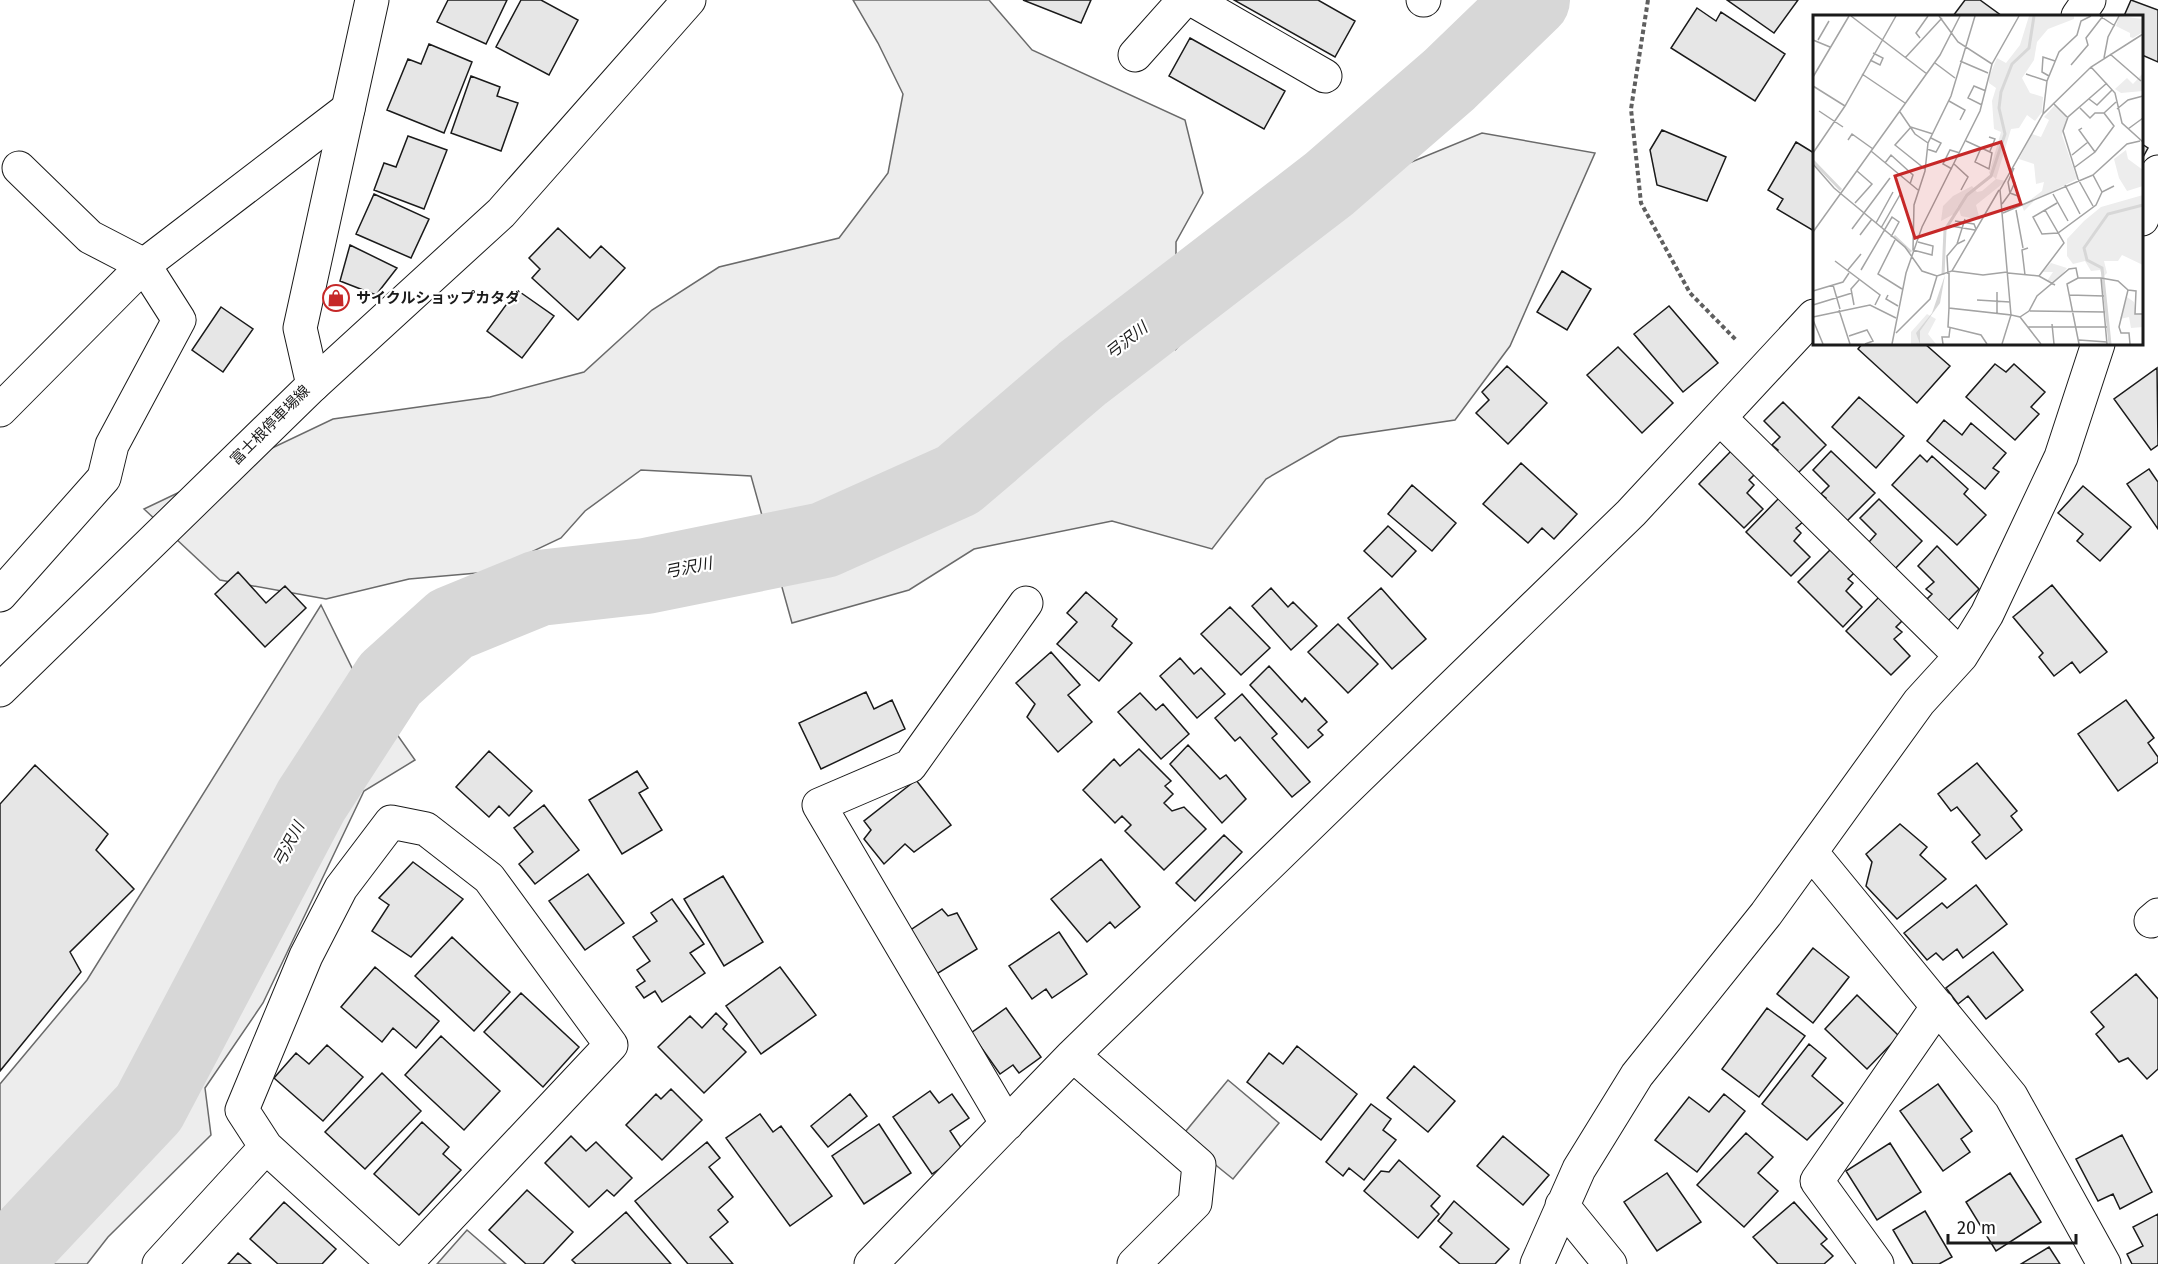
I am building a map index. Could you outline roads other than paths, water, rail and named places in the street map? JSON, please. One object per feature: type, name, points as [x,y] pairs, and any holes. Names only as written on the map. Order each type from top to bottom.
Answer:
[{"type":"street","name":"富士根停車場線","points":[[0,690],[312,385],[300,328],[372,0]]},
{"type":"street","points":[[312,385],[501,213],[689,0]]},
{"type":"street","points":[[1135,55],[1184,0]]},
{"type":"street","points":[[1193,0],[1325,76]]},
{"type":"street","points":[[2079,15],[2089,0]]},
{"type":"street","points":[[0,410],[144,266],[348,109]]},
{"type":"street","points":[[0,595],[104,478],[112,445],[179,320],[144,266],[90,237],[19,168]]},
{"type":"street","points":[[2143,216],[2158,172]]},
{"type":"street","points":[[871,1264],[1073,1055],[1631,513],[1813,318]]},
{"type":"street","points":[[1537,1264],[1579,1170],[1637,1075],[1766,914],[1919,702],[1961,656],[1987,614],[2061,457],[2098,345]]},
{"type":"street","points":[[1720,418],[1961,656]]},
{"type":"street","points":[[1007,1124],[819,805],[910,766],[1026,603]]},
{"type":"street","points":[[394,1264],[266,1147],[242,1110],[306,956],[341,888],[391,822],[426,829],[489,878],[611,1045],[405,1264]]},
{"type":"street","points":[[1811,852],[2011,1096],[2104,1264]]},
{"type":"street","points":[[1877,1264],[1818,1181],[1938,1006]]},
{"type":"street","points":[[1073,1055],[1199,1165],[1195,1203],[1134,1264]]},
{"type":"street","points":[[159,1264],[266,1147]]},
{"type":"street","points":[[1562,1205],[1610,1264]]},
{"type":"waterway","name":"弓沢川","points":[[2,1264],[149,1108],[311,801],[390,679],[451,624],[539,588],[646,576],[824,540],[958,480],[1083,373],[1329,184],[1449,80],[1532,0]]},
{"type":"place","name":"サイクルショップカタダ","points":[[336,298]]}]
